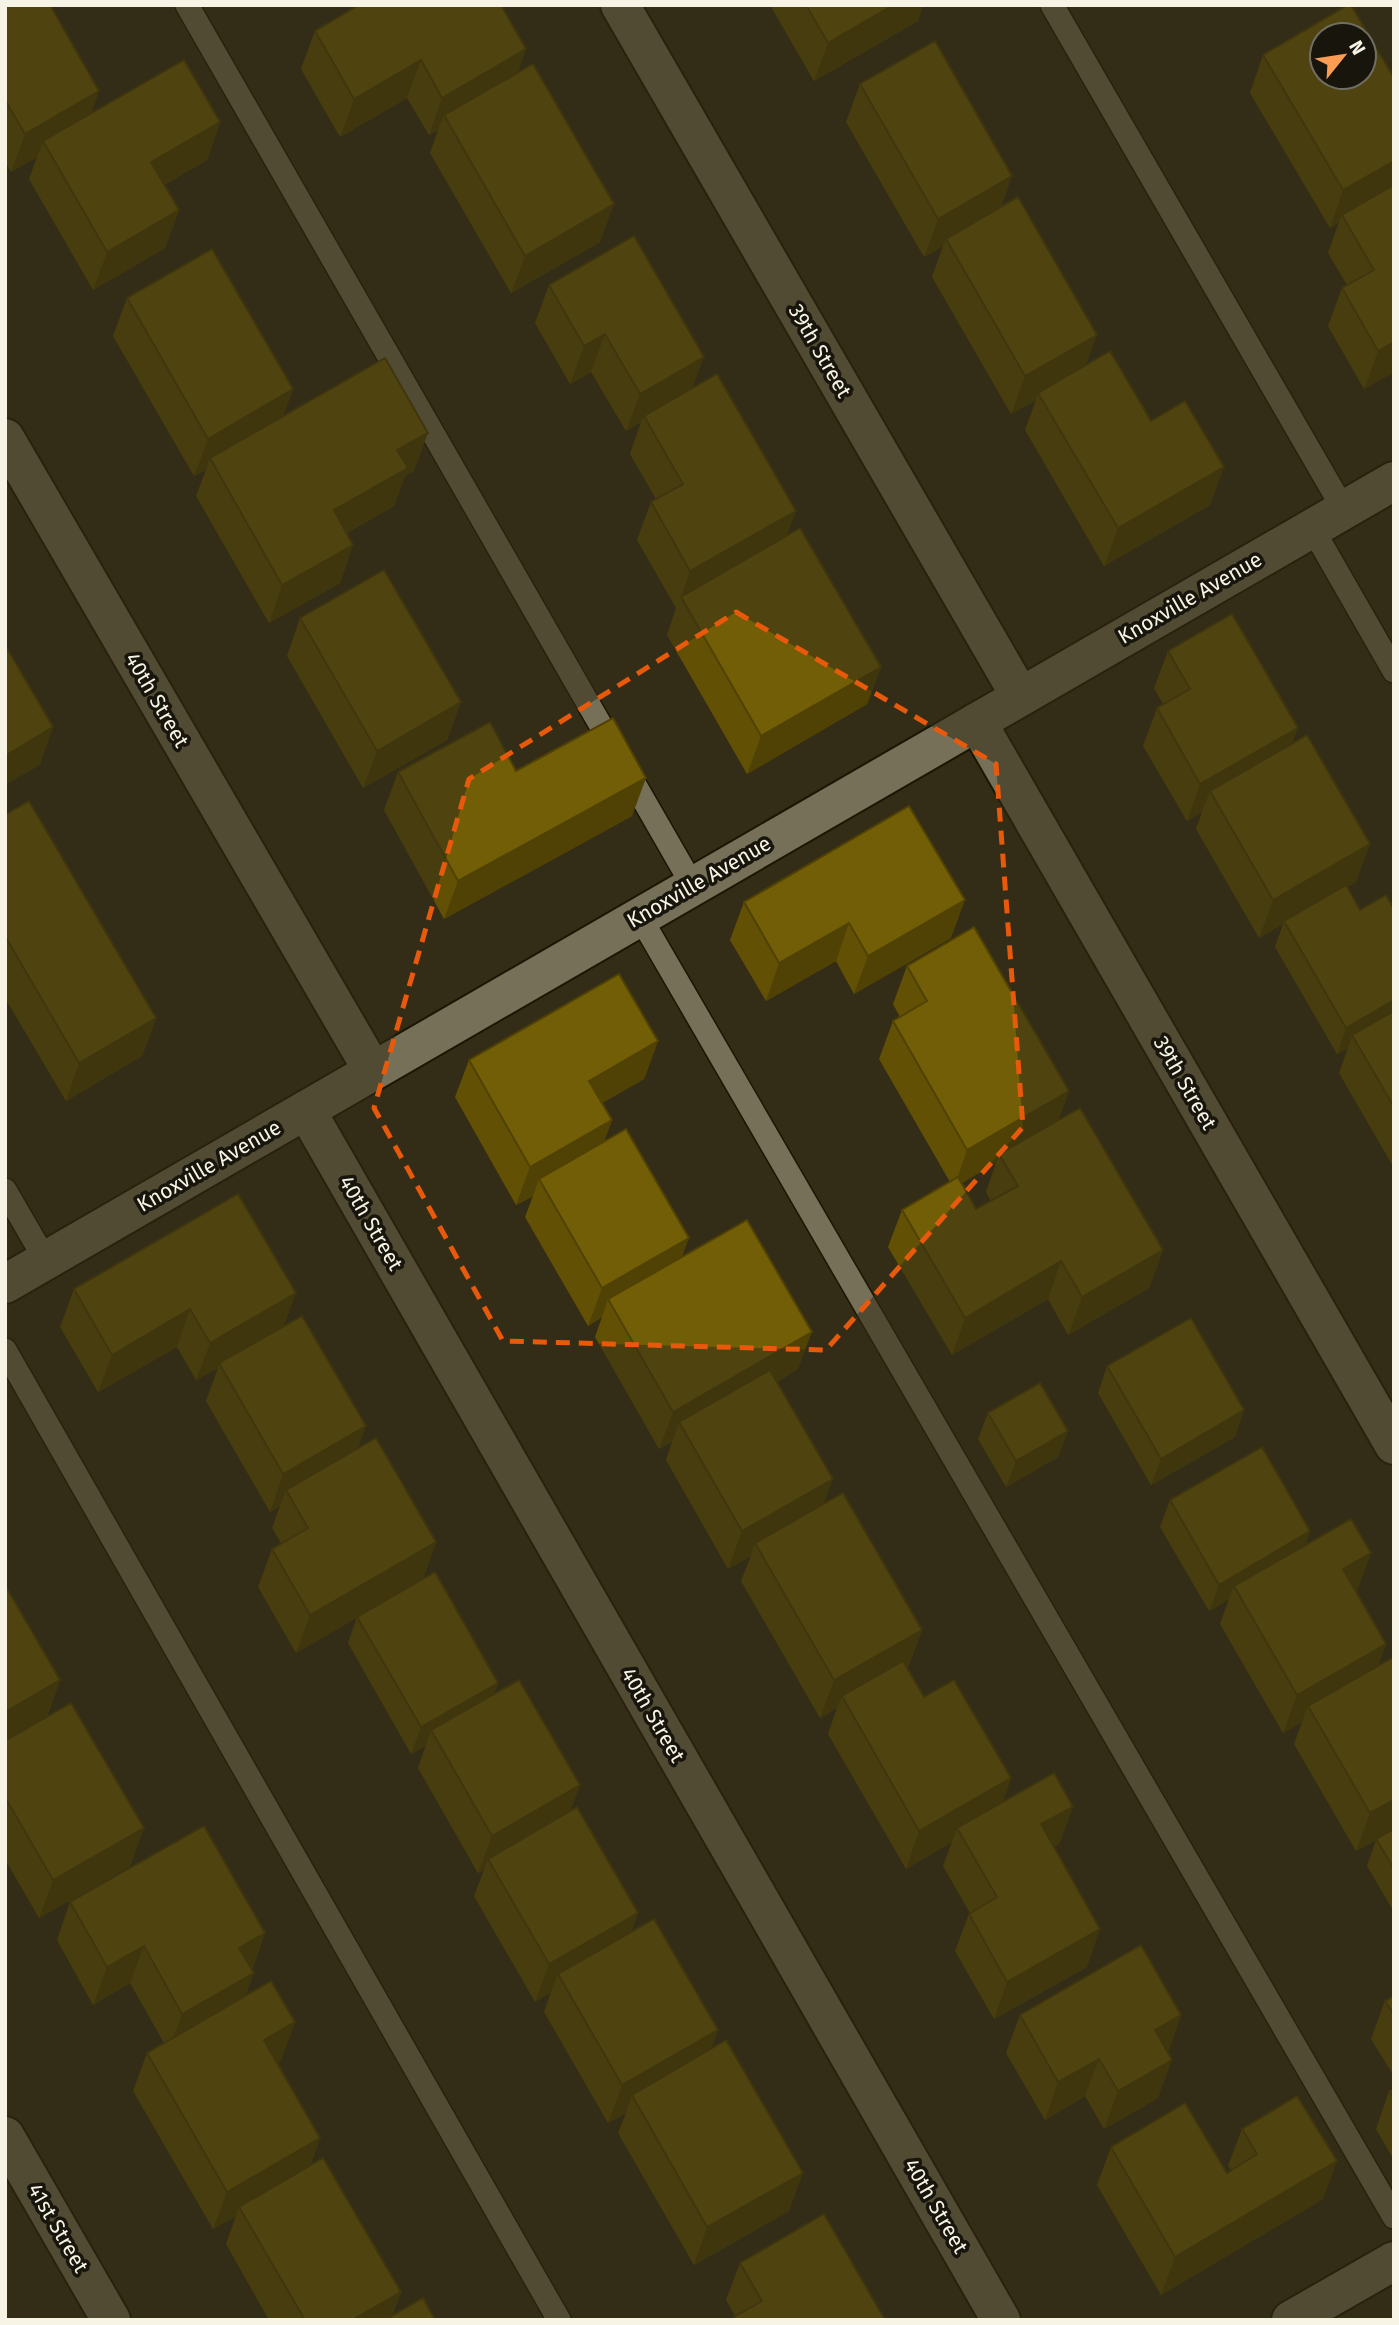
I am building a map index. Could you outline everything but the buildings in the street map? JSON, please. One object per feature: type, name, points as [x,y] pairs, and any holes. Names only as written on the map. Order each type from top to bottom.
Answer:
[{"type":"street","name":"39th Street","points":[[620,5],[1020,696]]},
{"type":"street","name":"40th Street","points":[[5,438],[373,1071]]},
{"type":"street","name":"Knoxville Avenue","points":[[5,1284],[1394,481]]},
{"type":"street","name":"39th Street","points":[[977,722],[1394,1445]]},
{"type":"street","name":"40th Street","points":[[306,1110],[1001,2320]]},
{"type":"street","name":"41st Street","points":[[5,2136],[111,2320]]},
{"type":"street","points":[[1291,2320],[1394,2261]]},
{"type":"lane","points":[[187,5],[693,886]]},
{"type":"lane","points":[[1052,5],[1344,510]]},
{"type":"lane","points":[[1312,528],[1394,671]]},
{"type":"lane","points":[[640,917],[1394,2217]]},
{"type":"lane","points":[[5,1190],[46,1261]]},
{"type":"lane","points":[[5,1350],[559,2320]]},
{"type":"highlighted area","points":[[736,612],[996,764],[1023,1127],[826,1350],[503,1341],[374,1108],[469,779]]}]
